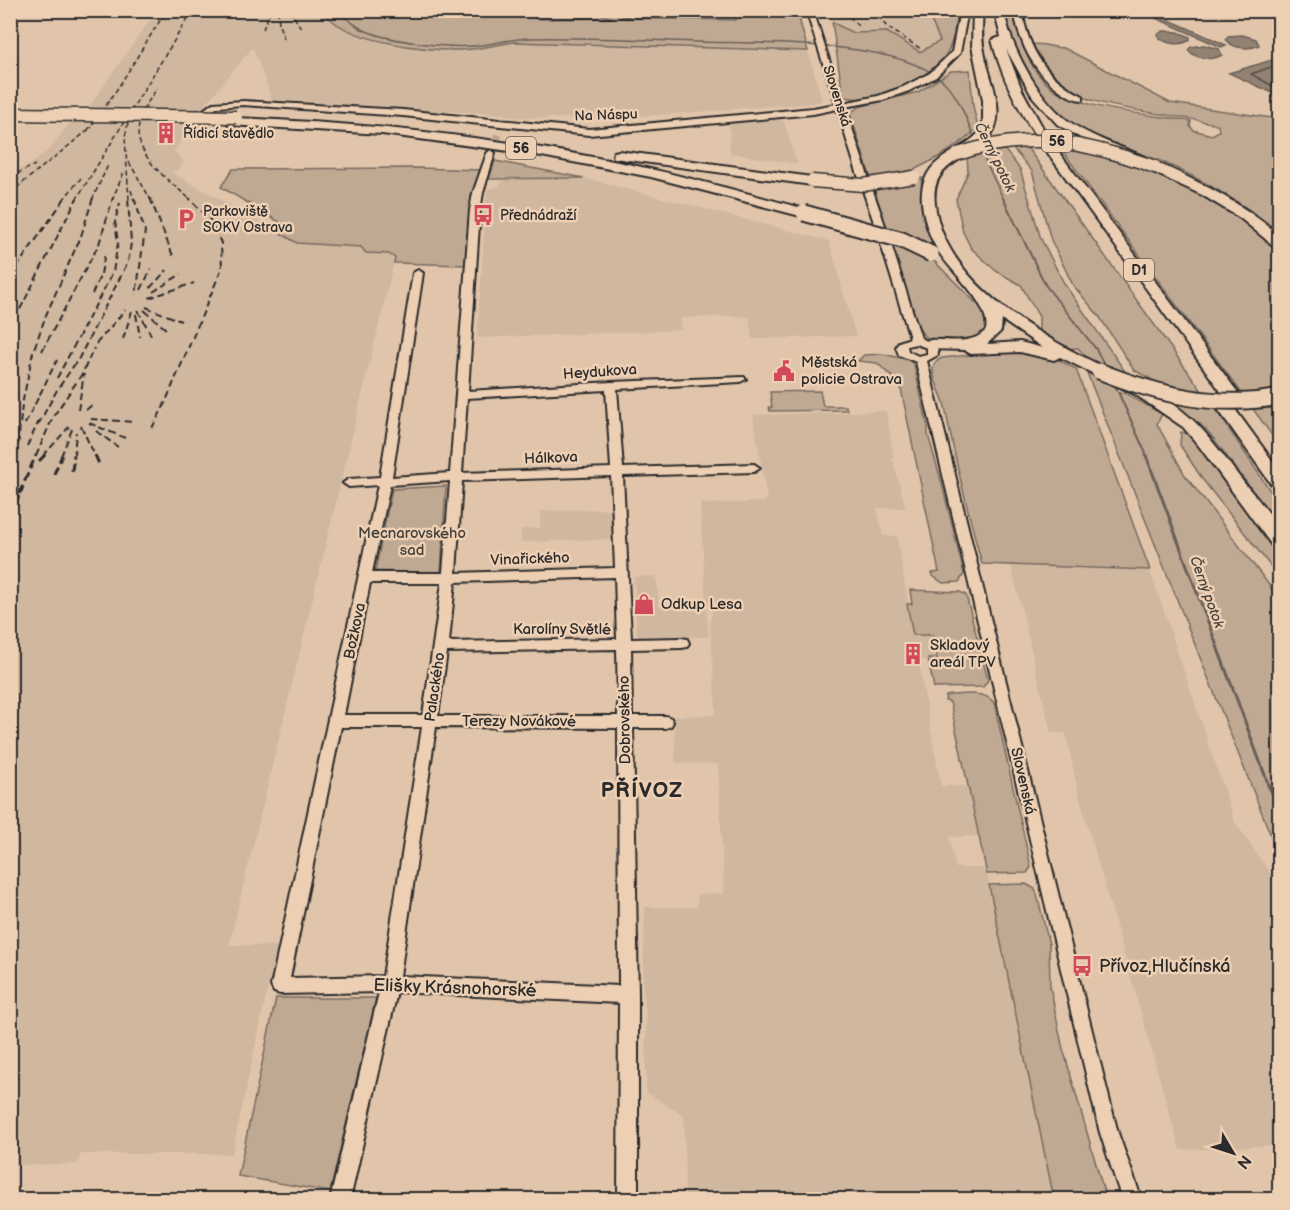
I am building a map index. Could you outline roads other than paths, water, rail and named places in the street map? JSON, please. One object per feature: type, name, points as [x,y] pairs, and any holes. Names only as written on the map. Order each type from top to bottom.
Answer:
[{"type":"highway","points":[[958,154],[984,135],[991,121],[978,50],[978,10]]},
{"type":"highway","name":"D1","points":[[984,10],[994,68],[1015,113],[1038,140],[1228,401],[1280,484]]},
{"type":"highway","name":"D1","points":[[997,10],[995,30],[1005,67],[1038,140]]},
{"type":"highway","name":"D1","points":[[997,10],[1009,45],[1038,96],[1053,114],[1078,132],[1155,167]]},
{"type":"highway","name":"56","points":[[10,114],[234,120],[448,134],[812,181],[864,185],[890,183],[914,177],[943,164],[958,154],[998,142],[1042,140],[1102,149],[1155,167]]},
{"type":"highway","name":"56","points":[[10,119],[234,120],[376,131],[517,148],[640,171],[902,240],[931,254],[975,288]]},
{"type":"highway","name":"56","points":[[943,164],[932,176],[928,190],[931,220],[947,254],[975,288]]},
{"type":"highway","points":[[1155,167],[1220,200],[1280,244]]},
{"type":"highway","points":[[925,350],[964,346],[987,337],[994,329],[995,320],[975,288]]},
{"type":"highway","points":[[975,288],[1013,321],[1071,359]]},
{"type":"highway","points":[[925,350],[1020,347],[1037,349],[1071,359],[1146,389],[1193,400],[1242,403],[1280,397]]},
{"type":"highway","points":[[1099,371],[1156,399],[1199,434],[1280,543]]},
{"type":"highway","name":"D1","points":[[1228,401],[1280,461]]},
{"type":"street","name":"Slovenská","points":[[808,10],[866,185],[925,350],[1086,1045],[1109,1133],[1132,1200]]},
{"type":"street","name":"Na Náspu","points":[[203,113],[205,109],[218,104],[243,103],[363,110],[603,132],[840,107],[890,95],[923,81],[940,70],[958,49],[964,10]]},
{"type":"street","points":[[1018,10],[1023,35],[1040,69],[1054,84],[1080,98]]},
{"type":"street","points":[[499,133],[504,123]]},
{"type":"street","name":"Palackého","points":[[340,1200],[390,984],[441,646],[449,578],[475,210],[491,153]]},
{"type":"street","name":"Božkova","points":[[280,986],[385,481],[418,273]]},
{"type":"street","name":"Heydukova","points":[[463,395],[611,385],[740,380]]},
{"type":"street","name":"Dobrovského","points":[[611,385],[618,472],[624,646],[629,995],[628,1200]]},
{"type":"street","name":"Hálkova","points":[[349,483],[455,477],[754,468]]},
{"type":"street","name":"Vinařického","points":[[366,578],[449,578],[622,572]]},
{"type":"street","name":"Karolíny Světlé","points":[[441,646],[624,646],[682,643]]},
{"type":"street","name":"Terezy Novákové","points":[[336,721],[625,720],[666,722]]},
{"type":"street","name":"Elišky Krásnohorské","points":[[280,986],[390,984],[629,995]]},
{"type":"water","points":[[1140,11],[1149,11],[1226,45],[1221,47]]},
{"type":"water","points":[[1163,31],[1178,32],[1190,37],[1190,40],[1177,44],[1168,43],[1157,35]]},
{"type":"water","points":[[1242,35],[1256,39],[1259,45],[1242,48],[1226,40],[1228,36]]},
{"type":"water","points":[[1204,45],[1219,49],[1222,55],[1204,58],[1188,50],[1191,47]]},
{"type":"water","points":[[1279,58],[1279,96],[1229,73]]},
{"type":"waterway","name":"Černý potok","points":[[336,10],[359,27],[372,33],[416,43],[448,46],[480,45],[524,38],[573,38],[790,44],[860,50],[892,57],[920,67],[942,80],[958,100],[975,139]]},
{"type":"waterway","name":"Černý potok","points":[[980,150],[1004,200]]},
{"type":"waterway","name":"Černý potok","points":[[1003,198],[1046,286],[1096,349],[1105,367]]},
{"type":"waterway","name":"Černý potok","points":[[1114,383],[1147,456]]},
{"type":"waterway","name":"Černý potok","points":[[1146,455],[1269,786]]},
{"type":"waterway","name":"Černý potok","points":[[1269,786],[1280,807]]},
{"type":"tunnel","points":[[491,153],[499,133]]},
{"type":"railway","points":[[87,131],[167,10]]},
{"type":"railway","points":[[76,200],[193,10]]},
{"type":"railway","points":[[263,29],[271,10]]},
{"type":"railway","points":[[278,10],[279,25],[285,41]]},
{"type":"railway","points":[[290,10],[301,28]]},
{"type":"railway","points":[[844,10],[858,26]]},
{"type":"railway","points":[[873,10],[887,27],[921,49]]},
{"type":"railway","points":[[139,116],[157,88]]},
{"type":"railway","points":[[144,109],[138,133],[144,153],[158,171],[191,200]]},
{"type":"railway","points":[[128,123],[125,137],[129,200]]},
{"type":"railway","points":[[10,193],[92,127]]},
{"type":"railway","points":[[129,162],[150,199]]},
{"type":"railway","points":[[10,177],[35,165]]},
{"type":"railway","points":[[92,200],[108,165]]},
{"type":"railway","points":[[112,200],[124,172]]},
{"type":"railway","points":[[63,200],[81,178]]},
{"type":"railway","points":[[131,190],[134,200]]},
{"type":"railway","points":[[10,277],[65,198]]},
{"type":"railway","points":[[10,329],[77,198]]},
{"type":"railway","points":[[17,456],[22,405],[33,352],[46,315],[81,236],[93,198]]},
{"type":"railway","points":[[42,351],[99,244],[113,198]]},
{"type":"railway","points":[[38,425],[57,390],[79,358],[128,262],[131,243],[128,198]]},
{"type":"railway","points":[[134,198],[145,231],[136,295]]},
{"type":"railway","points":[[150,199],[173,256]]},
{"type":"railway","points":[[152,428],[163,408],[222,268],[221,243],[211,221],[191,200]]},
{"type":"railway","points":[[57,378],[113,272],[118,243],[115,221],[120,203]]},
{"type":"railway","points":[[92,294],[101,274],[105,253]]},
{"type":"railway","points":[[141,290],[151,269]]},
{"type":"railway","points":[[150,288],[167,270]]},
{"type":"railway","points":[[153,292],[181,274]]},
{"type":"railway","points":[[149,298],[194,283]]},
{"type":"railway","points":[[146,307],[181,321]]},
{"type":"railway","points":[[96,344],[125,310]]},
{"type":"railway","points":[[138,310],[151,335]]},
{"type":"railway","points":[[144,310],[167,330]]},
{"type":"railway","points":[[123,339],[132,311]]},
{"type":"railway","points":[[136,314],[140,337]]},
{"type":"railway","points":[[36,456],[53,417],[82,374],[94,348]]},
{"type":"railway","points":[[25,424],[57,360]]},
{"type":"railway","points":[[78,410],[84,374]]},
{"type":"railway","points":[[86,410],[92,405]]},
{"type":"railway","points":[[27,446],[40,419]]},
{"type":"railway","points":[[91,419],[133,422]]},
{"type":"railway","points":[[89,423],[125,438]]},
{"type":"railway","points":[[81,426],[95,456]]},
{"type":"railway","points":[[43,456],[69,427]]},
{"type":"railway","points":[[61,456],[73,427]]},
{"type":"railway","points":[[96,431],[118,447]]},
{"type":"railway","points":[[74,456],[76,432]]},
{"type":"railway","points":[[10,489],[17,455]]},
{"type":"railway","points":[[19,494],[36,455]]},
{"type":"railway","points":[[39,461],[45,455]]},
{"type":"railway","points":[[54,474],[62,455]]},
{"type":"railway","points":[[72,471],[74,455]]},
{"type":"railway","points":[[95,455],[99,464]]},
{"type":"railway","points":[[10,517],[23,487]]},
{"type":"place","name":"Řídicí stavědlo","points":[[166,133]]},
{"type":"place","name":"Přednádraží","points":[[483,215]]},
{"type":"place","name":"Parkoviště SOKV Ostrava","points":[[186,219]]},
{"type":"place","name":"Městská policie Ostrava","points":[[784,371]]},
{"type":"place","name":"Odkup Lesa","points":[[644,604]]},
{"type":"place","name":"Skladový areál TPV","points":[[913,654]]},
{"type":"place","name":"Přívoz,Hlučínská","points":[[1082,966]]},
{"type":"district","name":"PŘÍVOZ","points":[[642,790]]},
{"type":"park label","name":"Mecnarovského sad","points":[[412,542]]}]
